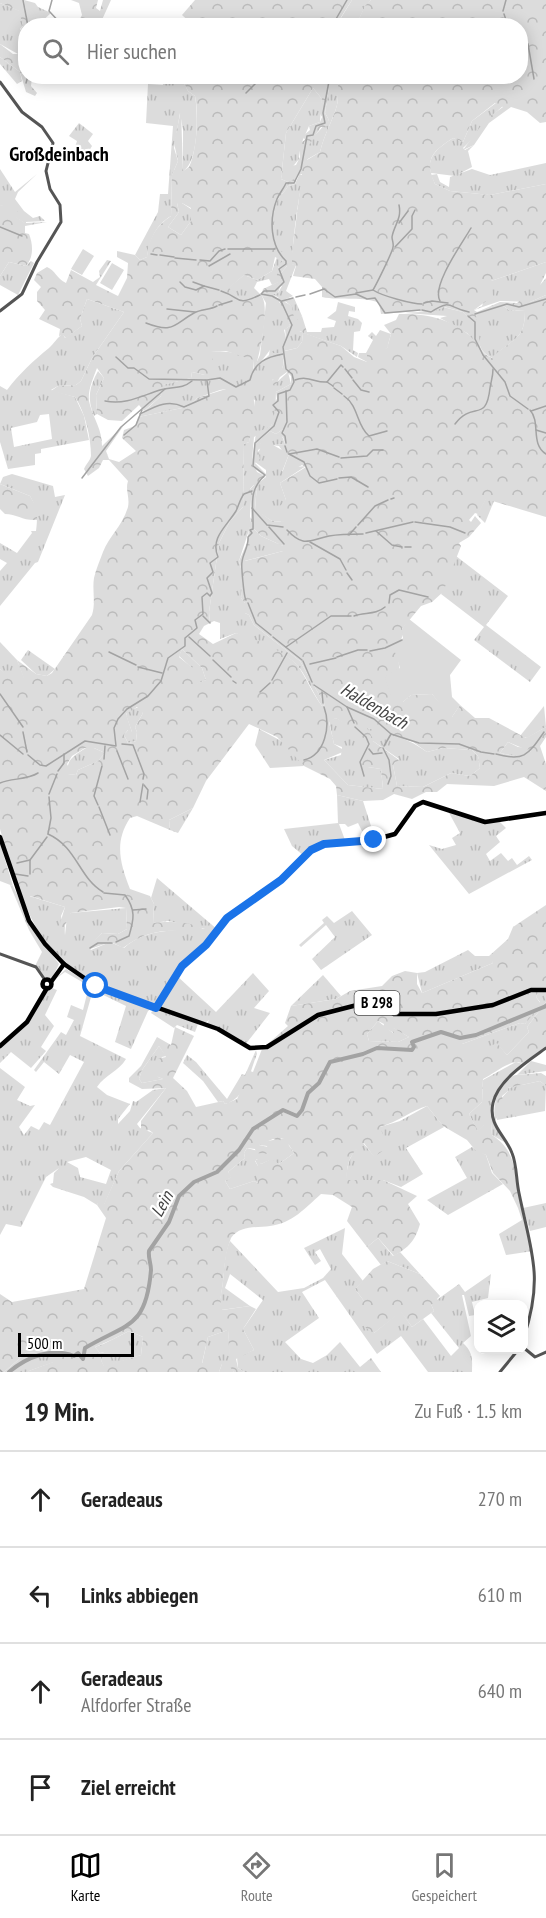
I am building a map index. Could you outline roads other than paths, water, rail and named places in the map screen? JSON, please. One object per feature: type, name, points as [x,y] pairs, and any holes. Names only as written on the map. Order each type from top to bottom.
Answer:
[{"type":"main road","points":[[156,1008],[184,964],[206,945],[227,918],[281,880],[317,846],[374,840],[393,835],[399,831],[417,804],[427,803],[489,822],[546,813]]},
{"type":"main road","name":"B 298","points":[[0,837],[17,890],[36,933],[64,964],[96,986],[218,1029],[244,1046],[258,1049],[271,1045],[318,1015],[370,1002],[379,1004],[394,1014],[436,1014],[493,1005],[531,990],[546,990]]},
{"type":"main road","points":[[0,1046],[27,1022],[47,988],[43,986],[64,964]]},
{"type":"street","points":[[0,82],[22,112],[37,123],[53,143],[46,171],[50,189],[60,205],[61,222],[37,262],[22,294],[0,311]]},
{"type":"street","points":[[0,954],[36,967],[48,981]]},
{"type":"street","points":[[528,1322],[532,1308],[535,1264],[531,1237],[517,1188],[514,1158],[494,1124],[492,1110],[501,1086],[546,1048]]},
{"type":"street","points":[[528,1351],[535,1357],[546,1352]]},
{"type":"street","points":[[500,1372],[515,1354]]},
{"type":"waterway","points":[[23,0],[26,18]]},
{"type":"waterway","points":[[52,0],[49,11],[56,18]]},
{"type":"waterway","points":[[337,18],[347,0]]},
{"type":"waterway","points":[[503,11],[506,0]]},
{"type":"waterway","points":[[504,14],[505,18]]},
{"type":"waterway","points":[[528,44],[534,79]]},
{"type":"waterway","points":[[246,93],[255,84]]},
{"type":"waterway","points":[[246,600],[242,562],[248,537],[252,533],[250,530],[253,529],[254,493],[259,481],[265,475],[253,466],[255,443],[274,426],[279,412],[273,405],[278,401],[278,394],[290,390],[294,382],[292,374],[286,369],[283,347],[292,325],[281,301],[261,294],[264,291],[275,291],[284,282],[279,269],[286,264],[286,261],[277,248],[272,232],[274,207],[286,183],[294,183],[301,169],[307,136],[313,135],[316,126],[325,123],[323,113],[328,84]]},
{"type":"waterway","points":[[356,293],[373,290],[381,275],[393,247],[392,237],[399,218],[399,205]]},
{"type":"waterway","points":[[395,247],[412,229],[412,216],[415,210]]},
{"type":"waterway","points":[[399,223],[408,211]]},
{"type":"waterway","points":[[0,227],[22,236]]},
{"type":"waterway","points":[[440,301],[438,294],[444,275],[471,228]]},
{"type":"waterway","points":[[200,260],[210,261],[219,251],[225,249]]},
{"type":"waterway","points":[[228,249],[275,249]]},
{"type":"waterway","points":[[151,254],[157,255]]},
{"type":"waterway","points":[[209,266],[230,254]]},
{"type":"waterway","points":[[160,255],[174,257]]},
{"type":"waterway","points":[[175,258],[196,260]]},
{"type":"waterway","points":[[180,282],[185,287],[196,290],[204,286],[219,290]]},
{"type":"waterway","points":[[193,282],[204,286]]},
{"type":"waterway","points":[[310,294],[324,289],[335,297],[356,294],[367,299],[375,298],[385,313],[420,310]]},
{"type":"waterway","points":[[373,290],[383,295],[422,304]]},
{"type":"waterway","points":[[221,291],[242,301],[260,295]]},
{"type":"waterway","points":[[296,297],[305,295]]},
{"type":"waterway","points":[[282,301],[293,298]]},
{"type":"waterway","points":[[475,314],[507,304],[519,307],[546,299]]},
{"type":"waterway","points":[[219,305],[232,301]]},
{"type":"waterway","points":[[424,303],[432,301],[448,303]]},
{"type":"waterway","points":[[422,310],[431,312],[450,305],[469,312]]},
{"type":"waterway","points":[[146,323],[168,328],[197,312],[217,306]]},
{"type":"waterway","points":[[167,309],[195,312]]},
{"type":"waterway","points":[[468,316],[475,322],[475,339],[483,355],[505,382],[510,396],[528,409]]},
{"type":"waterway","points":[[116,357],[128,368],[134,368],[149,379],[207,380],[220,378],[236,387],[250,380],[254,369],[262,362],[283,354]]},
{"type":"waterway","points":[[295,380],[304,378],[327,382],[341,365],[343,367]]},
{"type":"waterway","points":[[345,369],[352,378]]},
{"type":"waterway","points":[[455,424],[468,413],[482,409],[485,405],[493,369]]},
{"type":"waterway","points":[[353,380],[361,390],[369,392]]},
{"type":"waterway","points":[[105,401],[127,401],[160,390],[184,386],[192,381]]},
{"type":"waterway","points":[[140,414],[167,404],[184,407],[209,396],[207,381]]},
{"type":"waterway","points":[[327,382],[333,386]]},
{"type":"waterway","points":[[334,388],[342,394]]},
{"type":"waterway","points":[[82,478],[121,427],[165,389]]},
{"type":"waterway","points":[[286,391],[287,422],[282,433],[286,443]]},
{"type":"waterway","points":[[344,396],[349,400],[369,436],[387,431]]},
{"type":"waterway","points":[[531,411],[546,406]]},
{"type":"waterway","points":[[124,435],[136,425],[142,410]]},
{"type":"waterway","points":[[530,410],[535,421],[538,445],[546,454]]},
{"type":"waterway","points":[[536,430],[546,433]]},
{"type":"waterway","points":[[285,446],[287,452]]},
{"type":"waterway","points":[[289,454],[317,449],[339,457]]},
{"type":"waterway","points":[[341,458],[367,456],[373,450],[383,450]]},
{"type":"waterway","points":[[289,454],[304,462],[310,476],[319,483],[337,479]]},
{"type":"waterway","points":[[339,478],[351,477],[368,487]]},
{"type":"waterway","points":[[28,755],[40,765],[46,766],[85,741],[116,746],[114,728],[118,719],[127,709],[148,696],[161,681],[168,658],[185,646],[185,638],[197,628],[195,620],[203,614],[202,597],[207,593],[210,596],[212,593],[207,578],[213,572],[210,563],[218,557],[216,550],[218,538],[244,494],[252,491]]},
{"type":"waterway","points":[[358,525],[375,506],[388,500]]},
{"type":"waterway","points":[[252,508],[267,525],[283,527]]},
{"type":"waterway","points":[[366,533],[413,522]]},
{"type":"waterway","points":[[415,522],[450,527],[465,533]]},
{"type":"waterway","points":[[269,527],[284,544]]},
{"type":"waterway","points":[[349,535],[356,527]]},
{"type":"waterway","points":[[287,530],[302,541],[333,535],[363,534]]},
{"type":"waterway","points":[[376,531],[392,545],[402,547]]},
{"type":"waterway","points":[[310,542],[340,559],[346,570]]},
{"type":"waterway","points":[[405,547],[411,547]]},
{"type":"waterway","points":[[347,573],[352,580]]},
{"type":"waterway","points":[[389,603],[390,595],[399,590],[428,597]]},
{"type":"waterway","name":"Haldenbach","points":[[248,603],[256,623],[271,635]]},
{"type":"waterway","points":[[354,616],[378,611],[385,607]]},
{"type":"waterway","points":[[203,616],[210,623]]},
{"type":"waterway","points":[[286,647],[331,616],[351,616]]},
{"type":"waterway","points":[[189,637],[210,656]]},
{"type":"waterway","name":"Haldenbach","points":[[273,637],[302,660]]},
{"type":"waterway","points":[[370,651],[385,648],[402,640]]},
{"type":"waterway","points":[[337,657],[358,650],[367,650]]},
{"type":"waterway","points":[[109,652],[136,665]]},
{"type":"waterway","points":[[272,680],[287,653]]},
{"type":"waterway","points":[[310,664],[336,658]]},
{"type":"waterway","points":[[213,660],[231,677]]},
{"type":"waterway","name":"Haldenbach","points":[[303,661],[312,682]]},
{"type":"waterway","points":[[138,667],[162,673]]},
{"type":"waterway","points":[[260,692],[270,683]]},
{"type":"waterway","name":"Haldenbach","points":[[314,685],[347,707],[374,719],[391,734],[419,743],[459,744],[494,754]]},
{"type":"waterway","points":[[322,692],[323,703]]},
{"type":"waterway","points":[[0,694],[23,727]]},
{"type":"waterway","points":[[304,760],[317,752],[324,739],[327,723],[324,707]]},
{"type":"waterway","points":[[347,707],[354,723]]},
{"type":"waterway","points":[[355,727],[366,737],[369,744],[360,762],[364,776]]},
{"type":"waterway","points":[[23,732],[27,752]]},
{"type":"waterway","name":"Haldenbach","points":[[496,754],[513,757],[524,755],[544,732]]},
{"type":"waterway","points":[[384,746],[391,734]]},
{"type":"waterway","points":[[0,735],[23,754]]},
{"type":"waterway","points":[[122,744],[133,745],[144,774],[143,779]]},
{"type":"waterway","points":[[104,759],[105,746]]},
{"type":"waterway","points":[[383,748],[389,760],[391,776],[388,784]]},
{"type":"waterway","points":[[369,749],[373,754],[382,753]]},
{"type":"waterway","points":[[117,751],[128,779]]},
{"type":"waterway","points":[[58,771],[64,763],[64,754]]},
{"type":"waterway","points":[[98,805],[94,796],[102,766]]},
{"type":"waterway","points":[[0,783],[38,773]]},
{"type":"waterway","points":[[49,794],[57,774]]},
{"type":"waterway","points":[[140,802],[143,784]]},
{"type":"waterway","points":[[144,785],[148,790],[147,799]]},
{"type":"waterway","points":[[48,834],[51,818],[49,797]]},
{"type":"waterway","points":[[99,807],[110,835]]},
{"type":"waterway","points":[[48,834],[72,854],[88,879],[103,892]]},
{"type":"waterway","points":[[17,863],[30,860],[47,837]]},
{"type":"waterway","points":[[30,860],[30,874]]},
{"type":"waterway","points":[[15,874],[28,876]]},
{"type":"waterway","points":[[104,893],[125,895],[132,910],[133,920],[129,936],[116,942]]},
{"type":"waterway","points":[[133,910],[146,909]]},
{"type":"waterway","points":[[90,948],[98,943],[112,943]]},
{"type":"waterway","name":"Lein","points":[[9,1372],[31,1358],[48,1353],[65,1353],[74,1356],[78,1353],[83,1359],[85,1348],[132,1322],[144,1304],[148,1289],[151,1270],[149,1251],[169,1222],[179,1196],[194,1182],[217,1172],[239,1150],[253,1129],[283,1110],[297,1116],[302,1110],[308,1093],[319,1083],[330,1062],[377,1048],[412,1050],[414,1047],[412,1042],[441,1032],[460,1038],[476,1035],[546,1006]]},
{"type":"district","name":"Großdeinbach","points":[[59,154]]}]
